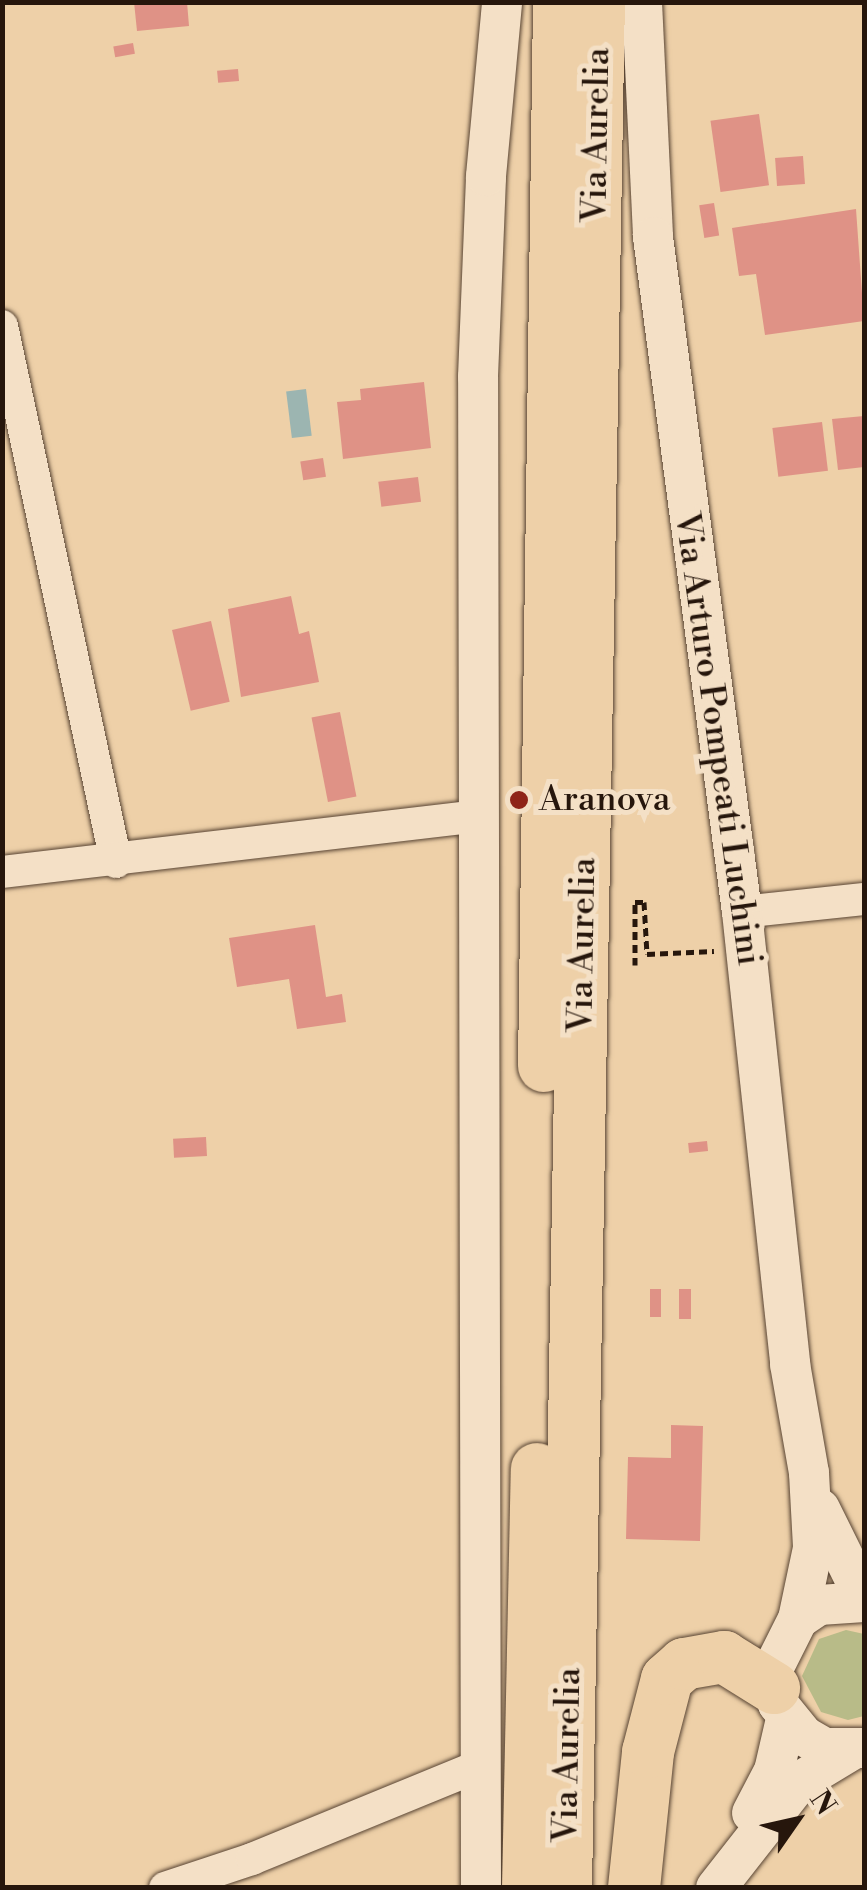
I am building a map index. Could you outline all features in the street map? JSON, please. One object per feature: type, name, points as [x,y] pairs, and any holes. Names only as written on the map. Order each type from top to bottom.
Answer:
[{"type":"highway","name":"Via Aurelia","points":[[528,1888],[559,2]]},
{"type":"highway","name":"Via Aurelia","points":[[566,1888],[598,2]]},
{"type":"highway","points":[[634,1888],[648,1752],[667,1678],[684,1664],[724,1657],[780,1704]]},
{"type":"street","points":[[481,1888],[479,290],[502,2]]},
{"type":"street","name":"Via Arturo Pompeati Luchini","points":[[642,2],[655,256],[744,931],[790,1364],[810,1474],[814,1548],[798,1618],[776,1650],[780,1704]]},
{"type":"street","points":[[2,326],[116,862]]},
{"type":"street","points":[[2,872],[116,862],[478,816]]},
{"type":"street","points":[[744,931],[864,899]]},
{"type":"street","name":"Via Arturo Pompeati Luchini","points":[[810,1474],[832,1542],[864,1600]]},
{"type":"street","points":[[798,1618],[819,1606],[864,1600]]},
{"type":"street","points":[[780,1704],[814,1742],[857,1750]]},
{"type":"street","points":[[716,1888],[774,1771],[780,1704]]},
{"type":"street","points":[[716,1888],[799,1782],[857,1750]]},
{"type":"street","points":[[164,1888],[252,1859],[482,1765]]},
{"type":"path","points":[[634,964],[635,902],[644,902],[647,954],[744,931]]},
{"type":"green space","points":[[846,1630],[864,1634],[864,1716],[848,1720],[821,1712],[802,1676],[819,1639]]},
{"type":"water","points":[[306,389],[312,436],[292,438],[286,391]]},
{"type":"building","points":[[134,2],[187,2],[189,26],[137,31]]},
{"type":"building","points":[[133,43],[135,54],[115,57],[113,46]]},
{"type":"building","points":[[238,69],[239,81],[218,83],[217,71]]},
{"type":"building","points":[[759,114],[769,185],[720,192],[710,121]]},
{"type":"building","points":[[803,156],[805,184],[777,186],[775,158]]},
{"type":"building","points":[[714,203],[719,236],[704,238],[699,205]]},
{"type":"building","points":[[856,209],[864,321],[765,335],[756,274],[739,276],[732,228]]},
{"type":"building","points":[[424,382],[431,448],[343,459],[337,402],[361,400],[360,389]]},
{"type":"building","points":[[864,416],[864,467],[838,470],[832,419]]},
{"type":"building","points":[[822,422],[828,471],[778,477],[772,428]]},
{"type":"building","points":[[323,458],[326,477],[303,480],[300,462]]},
{"type":"building","points":[[418,477],[421,502],[381,507],[378,482]]},
{"type":"building","points":[[291,596],[299,634],[309,631],[319,682],[241,697],[228,609]]},
{"type":"building","points":[[211,621],[230,702],[191,711],[172,630]]},
{"type":"building","points":[[340,712],[356,796],[328,802],[312,718]]},
{"type":"building","points":[[315,925],[326,997],[342,994],[346,1022],[297,1029],[289,979],[237,987],[229,938]]},
{"type":"building","points":[[206,1137],[207,1156],[174,1158],[173,1139]]},
{"type":"building","points":[[707,1141],[708,1151],[689,1153],[688,1143]]},
{"type":"building","points":[[650,1289],[661,1289],[661,1317],[650,1317]]},
{"type":"building","points":[[679,1289],[691,1289],[691,1319],[679,1319]]},
{"type":"building","points":[[671,1425],[703,1426],[700,1541],[626,1539],[628,1457],[671,1458]]},
{"type":"place","name":"Aranova","points":[[519,800]]}]
